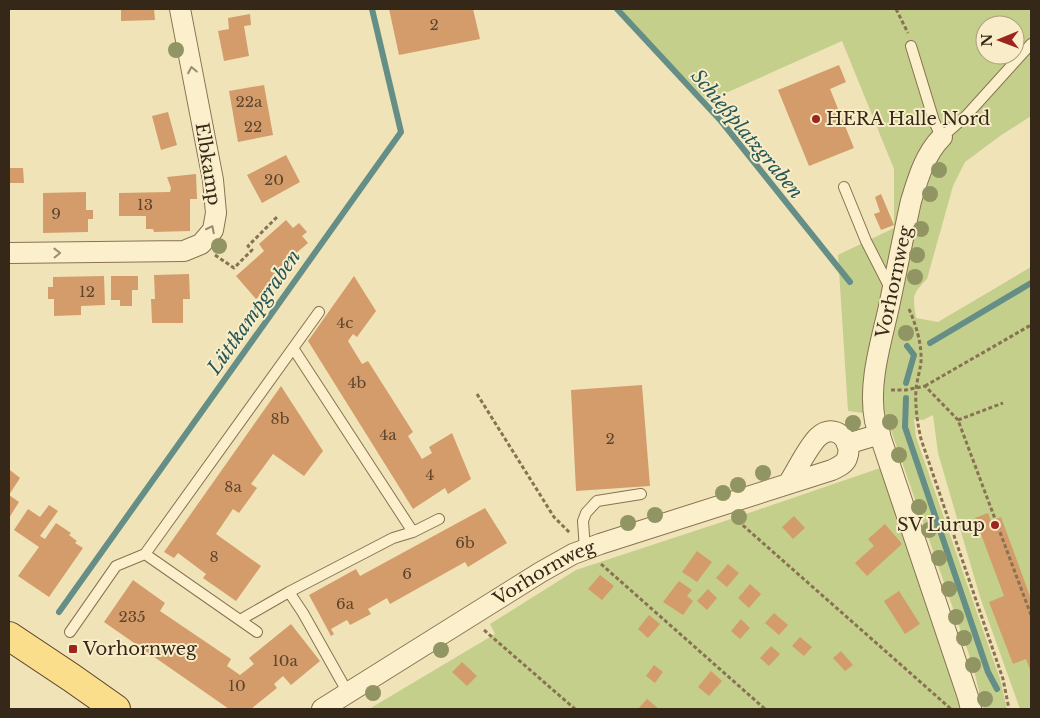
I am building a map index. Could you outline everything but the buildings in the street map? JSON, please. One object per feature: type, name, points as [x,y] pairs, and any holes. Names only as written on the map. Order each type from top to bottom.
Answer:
[{"type":"main road","points":[[9,636],[116,709]]},
{"type":"street","name":"Elbkamp","points":[[9,253],[184,251],[201,244],[213,230],[216,213],[213,180],[180,9]]},
{"type":"street","name":"Vorhornweg","points":[[942,137],[927,158],[911,201],[899,298],[878,357],[873,388],[873,409],[971,709]]},
{"type":"street","points":[[788,484],[812,444],[824,432],[838,432],[847,444],[880,434]]},
{"type":"street","name":"Vorhornweg","points":[[322,709],[468,617],[573,554],[832,470],[842,465],[847,458],[847,444]]},
{"type":"lane","points":[[911,46],[934,121],[942,137],[966,116],[1031,44]]},
{"type":"lane","points":[[844,187],[866,241],[899,298]]},
{"type":"lane","points":[[70,632],[116,566],[145,554],[319,312]]},
{"type":"lane","points":[[293,348],[413,532]]},
{"type":"lane","points":[[585,550],[584,520],[586,513],[597,501],[641,494]]},
{"type":"lane","points":[[240,620],[289,592],[393,538],[413,532],[439,519]]},
{"type":"lane","points":[[145,554],[257,632]]},
{"type":"lane","points":[[289,592],[348,693]]},
{"type":"path","points":[[896,9],[909,36],[911,46]]},
{"type":"path","points":[[224,261],[234,268],[252,250],[248,246],[278,216]]},
{"type":"path","points":[[899,298],[915,322],[919,342],[921,362],[916,388],[917,424],[920,438],[1003,679],[1009,709]]},
{"type":"path","points":[[873,388],[906,390],[925,386],[1031,325]]},
{"type":"path","points":[[925,386],[958,420],[1031,615]]},
{"type":"path","points":[[477,394],[554,517],[585,550],[765,709]]},
{"type":"path","points":[[958,420],[1004,402]]},
{"type":"path","points":[[720,506],[951,709]]},
{"type":"path","points":[[468,617],[575,709]]},
{"type":"green space","points":[[617,9],[1031,9],[1031,116],[965,162],[953,186],[927,279],[918,289],[914,301],[916,318],[938,322],[1031,267],[1031,709],[1020,709],[980,597],[938,453],[933,415],[923,420],[914,419],[916,437],[1000,679],[1007,709],[983,709],[973,666],[886,416],[848,411],[838,255],[894,228],[894,169],[842,41],[708,101]]},
{"type":"green space","points":[[886,466],[967,709],[369,709],[495,634],[490,624],[576,570]]},
{"type":"waterway","name":"Lüttkampgraben","points":[[59,612],[401,132],[372,9]]},
{"type":"waterway","name":"Schießplatzgraben","points":[[617,9],[721,121],[850,282]]},
{"type":"waterway","name":"Schießplatzgraben","points":[[930,343],[1031,283]]},
{"type":"waterway","points":[[906,383],[914,355],[907,346]]},
{"type":"waterway","points":[[906,398],[905,427],[988,672],[997,689]]},
{"type":"place","name":"HERA Halle Nord","points":[[816,119]]},
{"type":"place","name":"SV Lurup","points":[[995,525]]},
{"type":"place","name":"Vorhornweg","points":[[73,649]]}]
